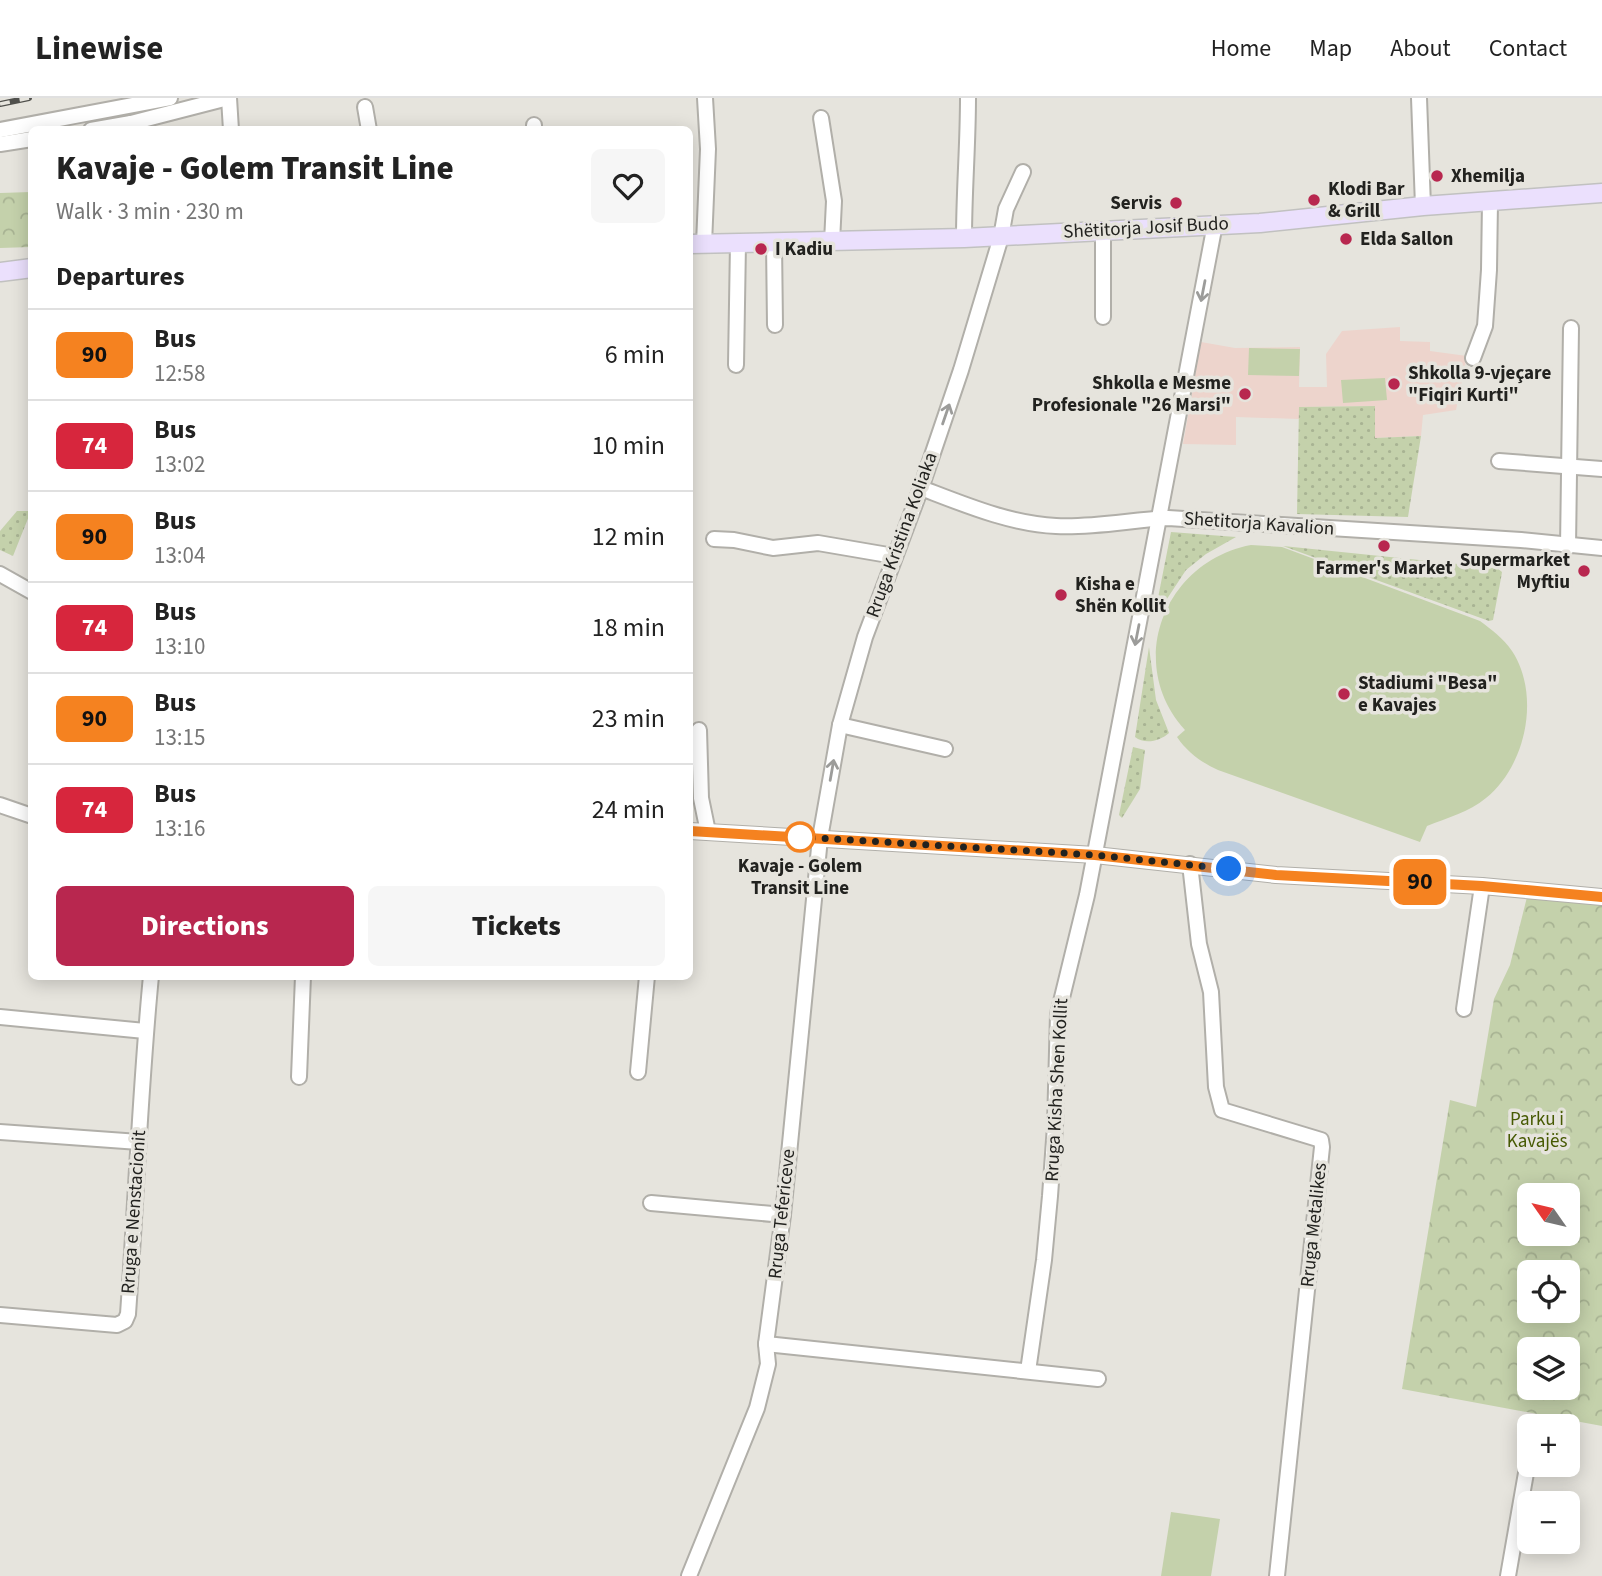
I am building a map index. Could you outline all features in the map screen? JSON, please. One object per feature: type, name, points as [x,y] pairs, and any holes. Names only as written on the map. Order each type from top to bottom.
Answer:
[{"type":"main road","name":"Shëtitorja Josif Budo","points":[[697,244],[1001,237],[1103,229],[1260,223],[1423,206],[1602,193]]},
{"type":"main road","points":[[0,272],[28,268]]},
{"type":"street","points":[[0,130],[170,98]]},
{"type":"street","points":[[131,126],[229,98],[232,126]]},
{"type":"street","points":[[697,244],[708,149],[705,98]]},
{"type":"street","points":[[964,238],[968,98]]},
{"type":"street","points":[[1419,98],[1423,206]]},
{"type":"street","points":[[365,107],[368,126]]},
{"type":"street","points":[[821,118],[834,201],[832,242]]},
{"type":"street","points":[[0,144],[28,140]]},
{"type":"street","name":"Rruga Kristina Koliaka","points":[[820,838],[840,725],[865,637],[921,488],[961,370],[1001,237],[1006,209],[1023,172]]},
{"type":"street","points":[[1473,358],[1485,326],[1490,202]]},
{"type":"street","name":"Rruga Kisha Shen Kollit","points":[[1028,1371],[1050,1196],[1058,1014],[1095,855],[1215,224]]},
{"type":"street","points":[[1103,229],[1103,317]]},
{"type":"street","points":[[736,365],[738,243]]},
{"type":"street","points":[[774,243],[775,325]]},
{"type":"street","points":[[1568,547],[1571,328]]},
{"type":"street","points":[[1499,461],[1602,469]]},
{"type":"street","name":"Shetitorja Kavalion","points":[[921,488],[1005,517],[1052,526],[1114,525],[1160,518],[1521,540],[1568,547],[1602,548]]},
{"type":"street","points":[[714,539],[773,548],[818,543],[894,556]]},
{"type":"street","points":[[0,574],[28,590]]},
{"type":"street","points":[[840,725],[945,749]]},
{"type":"street","points":[[699,730],[701,798],[708,832]]},
{"type":"street","points":[[0,806],[28,815]]},
{"type":"street","points":[[693,831],[1095,855],[1276,875],[1482,886],[1602,897]]},
{"type":"street","name":"Rruga Tefericeve","points":[[689,1576],[757,1408],[768,1364],[766,1344],[783,1215],[820,838]]},
{"type":"street","name":"Rruga Metalikes","points":[[1190,864],[1199,944],[1212,1002],[1216,1087],[1222,1110],[1321,1140],[1322,1147],[1277,1576]]},
{"type":"street","points":[[1464,1009],[1482,886]]},
{"type":"street","name":"Rruga e Nenstacionit","points":[[0,1315],[117,1325],[125,1321],[129,1301],[145,1031],[151,980]]},
{"type":"street","points":[[299,1077],[303,980]]},
{"type":"street","points":[[638,1072],[647,980]]},
{"type":"street","points":[[0,1017],[145,1031]]},
{"type":"street","points":[[0,1132],[139,1142]]},
{"type":"street","points":[[651,1203],[783,1215]]},
{"type":"street","points":[[766,1344],[1098,1379]]},
{"type":"street","points":[[1508,1576],[1525,1477]]},
{"type":"shaded area","points":[[1400,327],[1400,341],[1430,342],[1430,351],[1467,356],[1456,410],[1423,415],[1421,436],[1374,438],[1374,406],[1300,407],[1299,419],[1236,417],[1236,445],[1183,444],[1201,342],[1235,348],[1300,347],[1299,387],[1327,387],[1326,354],[1342,331]]},
{"type":"green space","points":[[28,192],[28,247],[0,248],[0,193]]},
{"type":"green space","points":[[1249,348],[1300,349],[1299,376],[1248,375]]},
{"type":"green space","points":[[1385,378],[1387,400],[1343,403],[1341,380]]},
{"type":"green space","points":[[1375,406],[1375,438],[1421,436],[1408,517],[1297,514],[1299,407]]},
{"type":"green space","points":[[17,511],[28,511],[28,518],[13,556],[0,550],[0,531]]},
{"type":"green space","points":[[1171,532],[1236,537],[1206,554],[1186,570],[1159,611],[1156,608]]},
{"type":"green space","name":"Stadiumi \"Besa\" e Kavajes","points":[[1251,545],[1282,547],[1480,621],[1505,642],[1521,669],[1526,688],[1525,729],[1511,768],[1486,798],[1465,811],[1427,826],[1420,842],[1218,770],[1186,748],[1177,737],[1185,730],[1167,703],[1157,675],[1156,646],[1163,618],[1176,593],[1196,571],[1221,555]]},
{"type":"green space","points":[[1283,546],[1497,568],[1502,572],[1493,620],[1489,621]]},
{"type":"green space","points":[[1149,647],[1156,700],[1169,733],[1157,740],[1148,741],[1135,737]]},
{"type":"green space","points":[[1133,747],[1145,750],[1140,789],[1122,818],[1119,815]]},
{"type":"green space","name":"Parku i Kavajës","points":[[1527,897],[1602,902],[1602,1426],[1580,1422],[1580,1414],[1537,1414],[1402,1389],[1450,1100],[1476,1107],[1494,999],[1510,965]]},
{"type":"green space","points":[[1171,1512],[1220,1519],[1211,1576],[1161,1576]]},
{"type":"railway","points":[[0,104],[29,98]]},
{"type":"bus line","name":"90","points":[[693,831],[1095,855],[1276,875],[1482,886],[1602,897]]},
{"type":"place","name":"Xhemilja","points":[[1437,176]]},
{"type":"place","name":"Klodi Bar & Grill","points":[[1314,200]]},
{"type":"place","name":"Servis","points":[[1176,203]]},
{"type":"place","name":"Elda Sallon","points":[[1346,239]]},
{"type":"place","name":"I Kadiu","points":[[761,249]]},
{"type":"place","name":"Shkolla 9-vjeçare \"Fiqiri Kurti\"","points":[[1394,384]]},
{"type":"place","name":"Shkolla e Mesme Profesionale \"26 Marsi\"","points":[[1245,394]]},
{"type":"place","name":"Farmer's Market","points":[[1384,546]]},
{"type":"place","name":"Supermarket Myftiu","points":[[1584,571]]},
{"type":"place","name":"Kisha e Shën Kollit","points":[[1061,595]]},
{"type":"place","name":"Stadiumi \"Besa\" e Kavajes","points":[[1344,694]]},
{"type":"place","name":"Kavaje - Golem Transit Line","points":[[800,837]]},
{"type":"route","points":[[800,837],[1095,855],[1229,869]]}]
